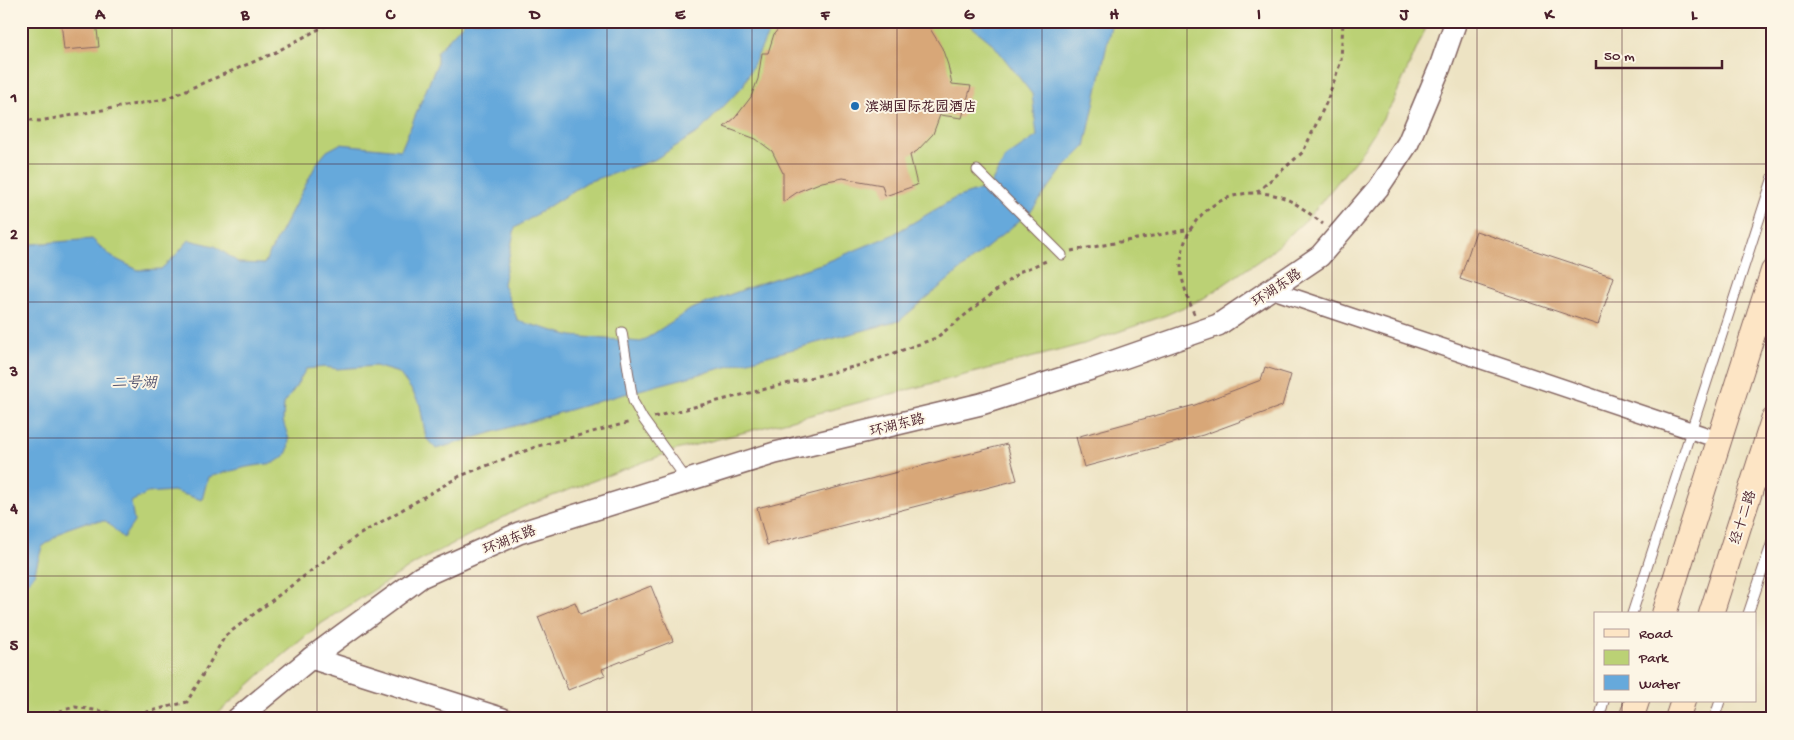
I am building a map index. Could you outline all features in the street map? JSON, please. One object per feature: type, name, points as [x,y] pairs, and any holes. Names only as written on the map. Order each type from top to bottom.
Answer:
[{"type":"main road","points":[[1665,612],[1773,272]]},
{"type":"main road","name":"经十二路","points":[[1712,612],[1768,449],[1773,420]]},
{"type":"main road","points":[[1631,719],[1637,702]]},
{"type":"main road","points":[[1677,719],[1683,702]]},
{"type":"street","name":"环湖东路","points":[[237,719],[311,658],[421,578],[519,533],[775,453],[981,404],[1094,368],[1218,325],[1320,256],[1378,188],[1408,143],[1440,67],[1456,21]]},
{"type":"street","points":[[1272,290],[1719,440]]},
{"type":"street","points":[[311,658],[503,719]]},
{"type":"lane","points":[[977,170],[1062,254]]},
{"type":"lane","points":[[1633,612],[1773,176]]},
{"type":"lane","points":[[622,332],[633,402],[643,420],[687,481]]},
{"type":"lane","points":[[1749,612],[1773,539]]},
{"type":"lane","points":[[1598,719],[1604,702]]},
{"type":"lane","points":[[1714,719],[1720,702]]},
{"type":"path","points":[[21,120],[39,121],[165,99],[272,54],[334,21]]},
{"type":"path","points":[[1257,192],[1303,152],[1328,101],[1341,61],[1343,21]]},
{"type":"path","points":[[1201,330],[1183,285],[1181,262],[1185,240],[1191,229],[1196,220],[1213,204],[1234,194],[1257,192],[1280,196],[1302,208],[1338,235]]},
{"type":"path","points":[[28,719],[75,706],[131,716],[187,702],[225,636],[357,536],[460,476],[538,446],[861,365],[936,338],[1021,271],[1062,254],[1191,229]]},
{"type":"green space","points":[[21,21],[1429,21],[1392,104],[1359,156],[1309,217],[1270,253],[1204,298],[1166,315],[1084,344],[676,450],[523,507],[416,563],[319,625],[262,673],[212,719],[21,719]]},
{"type":"water","name":"二号湖","points":[[465,21],[768,21],[768,34],[743,86],[700,131],[654,160],[587,182],[515,228],[503,284],[518,321],[572,336],[641,342],[691,309],[764,282],[824,263],[892,235],[955,198],[989,187],[1005,158],[1037,136],[1032,94],[993,44],[965,21],[1112,21],[1085,147],[1062,170],[1032,210],[899,321],[617,396],[436,449],[426,438],[420,405],[399,373],[375,366],[306,369],[284,404],[283,421],[289,439],[288,450],[285,456],[274,463],[247,467],[208,477],[202,500],[173,491],[147,493],[131,502],[134,522],[123,538],[106,521],[86,522],[66,529],[42,547],[34,575],[21,590],[21,245],[92,239],[112,257],[138,270],[161,269],[189,240],[215,246],[239,263],[264,264],[317,163],[327,151],[340,144],[401,150],[437,64],[437,52]]},
{"type":"building","points":[[61,21],[96,21],[99,47],[64,50]]},
{"type":"building","name":"滨湖国际花园酒店","points":[[785,21],[923,21],[929,27],[942,48],[952,84],[971,86],[962,118],[940,115],[933,134],[917,151],[910,155],[917,185],[885,196],[882,185],[843,178],[822,182],[799,191],[783,202],[783,173],[772,151],[756,139],[724,127],[735,118],[751,97],[758,79],[762,53],[768,53],[774,34]]},
{"type":"building","points":[[1476,231],[1614,277],[1598,325],[1460,279]]},
{"type":"building","points":[[1265,367],[1291,375],[1282,406],[1203,435],[1084,467],[1076,437],[1195,405],[1261,380]]},
{"type":"building","points":[[1007,444],[1017,480],[767,545],[757,508]]},
{"type":"building","points":[[651,586],[673,641],[602,669],[605,675],[568,690],[538,617],[575,602],[580,614]]},
{"type":"place","name":"滨湖国际花园酒店","points":[[855,106]]}]
